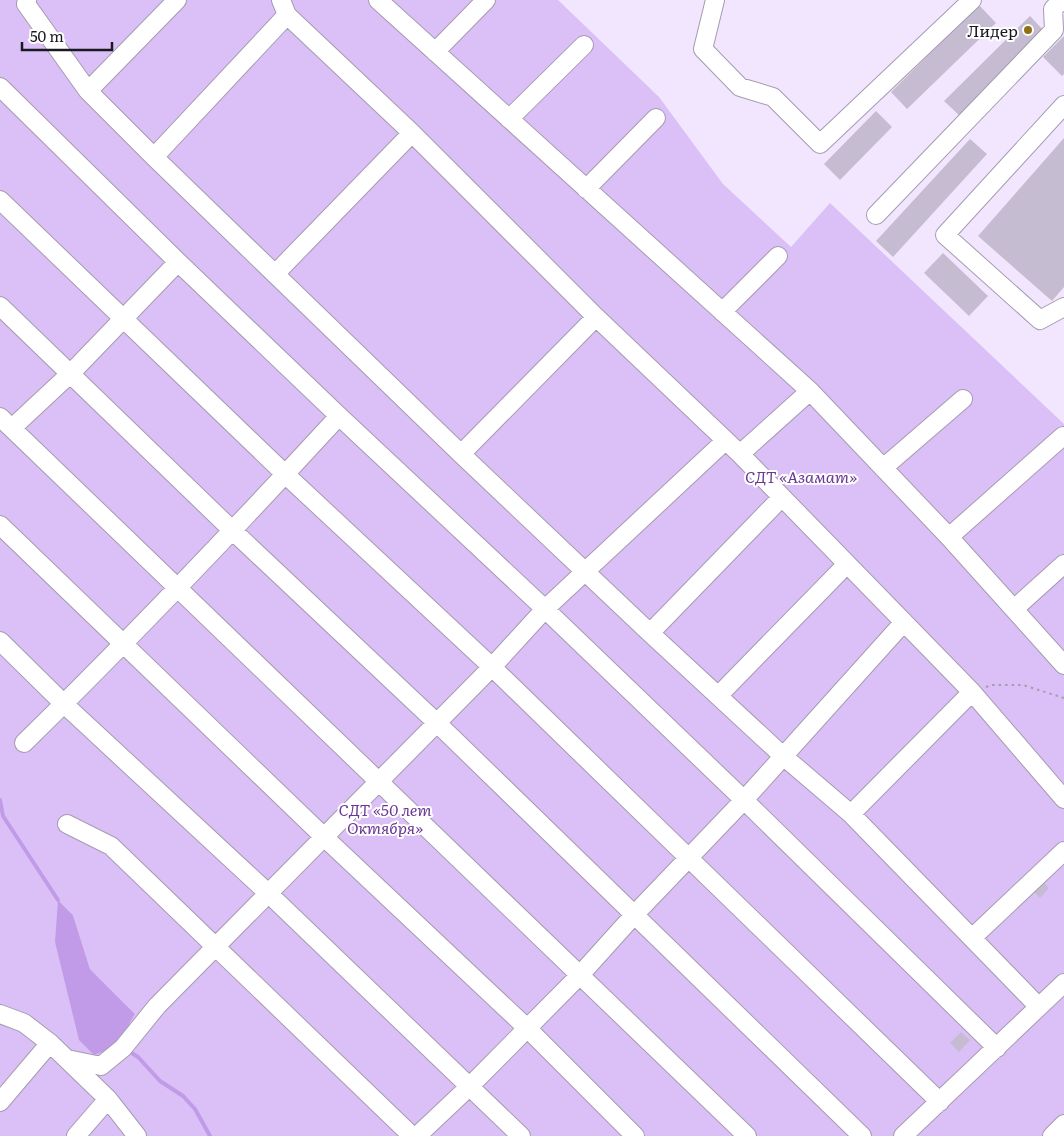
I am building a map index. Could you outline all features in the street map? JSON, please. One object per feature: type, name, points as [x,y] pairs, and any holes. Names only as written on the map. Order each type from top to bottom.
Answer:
[{"type":"street","points":[[27,0],[26,4],[88,91],[154,157],[461,454],[650,633],[783,756],[851,814],[1039,1007]]},
{"type":"street","points":[[88,91],[177,0]]},
{"type":"street","points":[[378,0],[810,391],[949,537],[1064,665]]},
{"type":"street","points":[[435,52],[486,0]]},
{"type":"street","points":[[715,0],[703,50],[740,87],[773,97],[820,144],[972,0]]},
{"type":"street","points":[[876,215],[1054,30],[1053,9],[1062,0]]},
{"type":"street","points":[[154,157],[284,7],[596,317],[740,454],[972,692],[1064,799]]},
{"type":"street","points":[[510,119],[584,45]]},
{"type":"street","points":[[0,87],[178,262],[744,800],[997,1048]]},
{"type":"street","points":[[1064,105],[946,234],[1040,320],[1064,307]]},
{"type":"street","points":[[586,189],[656,118]]},
{"type":"street","points":[[275,274],[412,133]]},
{"type":"street","points":[[0,200],[286,474],[492,667],[940,1102]]},
{"type":"street","points":[[722,312],[778,256]]},
{"type":"street","points":[[178,262],[71,373],[6,422],[747,1136]]},
{"type":"street","points":[[0,306],[233,531],[437,723],[862,1136]]},
{"type":"street","points":[[461,454],[596,317]]},
{"type":"street","points":[[740,454],[810,391]]},
{"type":"street","points":[[884,468],[963,399]]},
{"type":"street","points":[[24,743],[124,644],[233,531],[339,416]]},
{"type":"street","points":[[949,537],[1062,436],[1064,437]]},
{"type":"street","points":[[67,1059],[101,1066],[122,1048],[157,1006],[492,667],[545,609],[726,441]]},
{"type":"street","points":[[650,633],[782,497]]},
{"type":"street","points":[[0,525],[324,837],[528,1028],[635,1136]]},
{"type":"street","points":[[718,696],[847,564]]},
{"type":"street","points":[[1014,609],[1064,564]]},
{"type":"street","points":[[417,1136],[470,1086],[580,975],[634,915],[744,800],[904,622]]},
{"type":"street","points":[[0,641],[64,704],[269,894],[521,1136]]},
{"type":"street","points":[[851,814],[972,692]]},
{"type":"street","points":[[67,824],[112,846],[412,1136]]},
{"type":"street","points":[[972,938],[1064,851]]},
{"type":"street","points":[[903,1136],[1064,983]]},
{"type":"street","points":[[0,1014],[24,1022],[50,1042],[108,1099],[136,1136]]},
{"type":"street","points":[[0,1102],[50,1042]]},
{"type":"street","points":[[76,1136],[108,1099]]},
{"type":"street","points":[[1052,1136],[1064,1124]]},
{"type":"path","points":[[972,692],[991,685],[1023,685],[1064,698]]},
{"type":"green space","points":[[0,0],[558,0],[659,97],[723,184],[791,247],[830,203],[1064,424],[1064,1136],[0,1136]],"holes":[[[59,901],[73,915],[90,969],[135,1014],[116,1047]]]},
{"type":"shaded area","points":[[58,900],[73,915],[90,969],[135,1014],[116,1047],[94,1055],[79,1040],[55,942]]},
{"type":"building","points":[[979,5],[996,23],[907,109],[891,92]]},
{"type":"building","points":[[1030,16],[1045,32],[960,116],[944,101]]},
{"type":"building","points":[[1064,36],[1064,74],[1062,76],[1043,57]]},
{"type":"building","points":[[876,111],[892,127],[840,180],[824,164]]},
{"type":"building","points":[[1064,138],[1064,287],[1052,301],[978,236]]},
{"type":"building","points":[[970,139],[987,154],[893,257],[876,241]]},
{"type":"building","points":[[943,253],[988,296],[969,316],[924,273]]},
{"type":"building","points":[[1040,879],[1049,888],[1040,898],[1030,888]]},
{"type":"building","points":[[961,1032],[970,1040],[959,1052],[950,1043]]},
{"type":"waterway","points":[[0,800],[3,816],[58,900]]},
{"type":"waterway","points":[[127,1050],[138,1057],[160,1081],[183,1096],[195,1109],[210,1136]]},
{"type":"place","name":"Лидер","points":[[1028,30]]},
{"type":"park label","name":"СДТ «Азамат»","points":[[801,476]]},
{"type":"park label","name":"СДТ «50 лет Октября»","points":[[385,818]]}]
